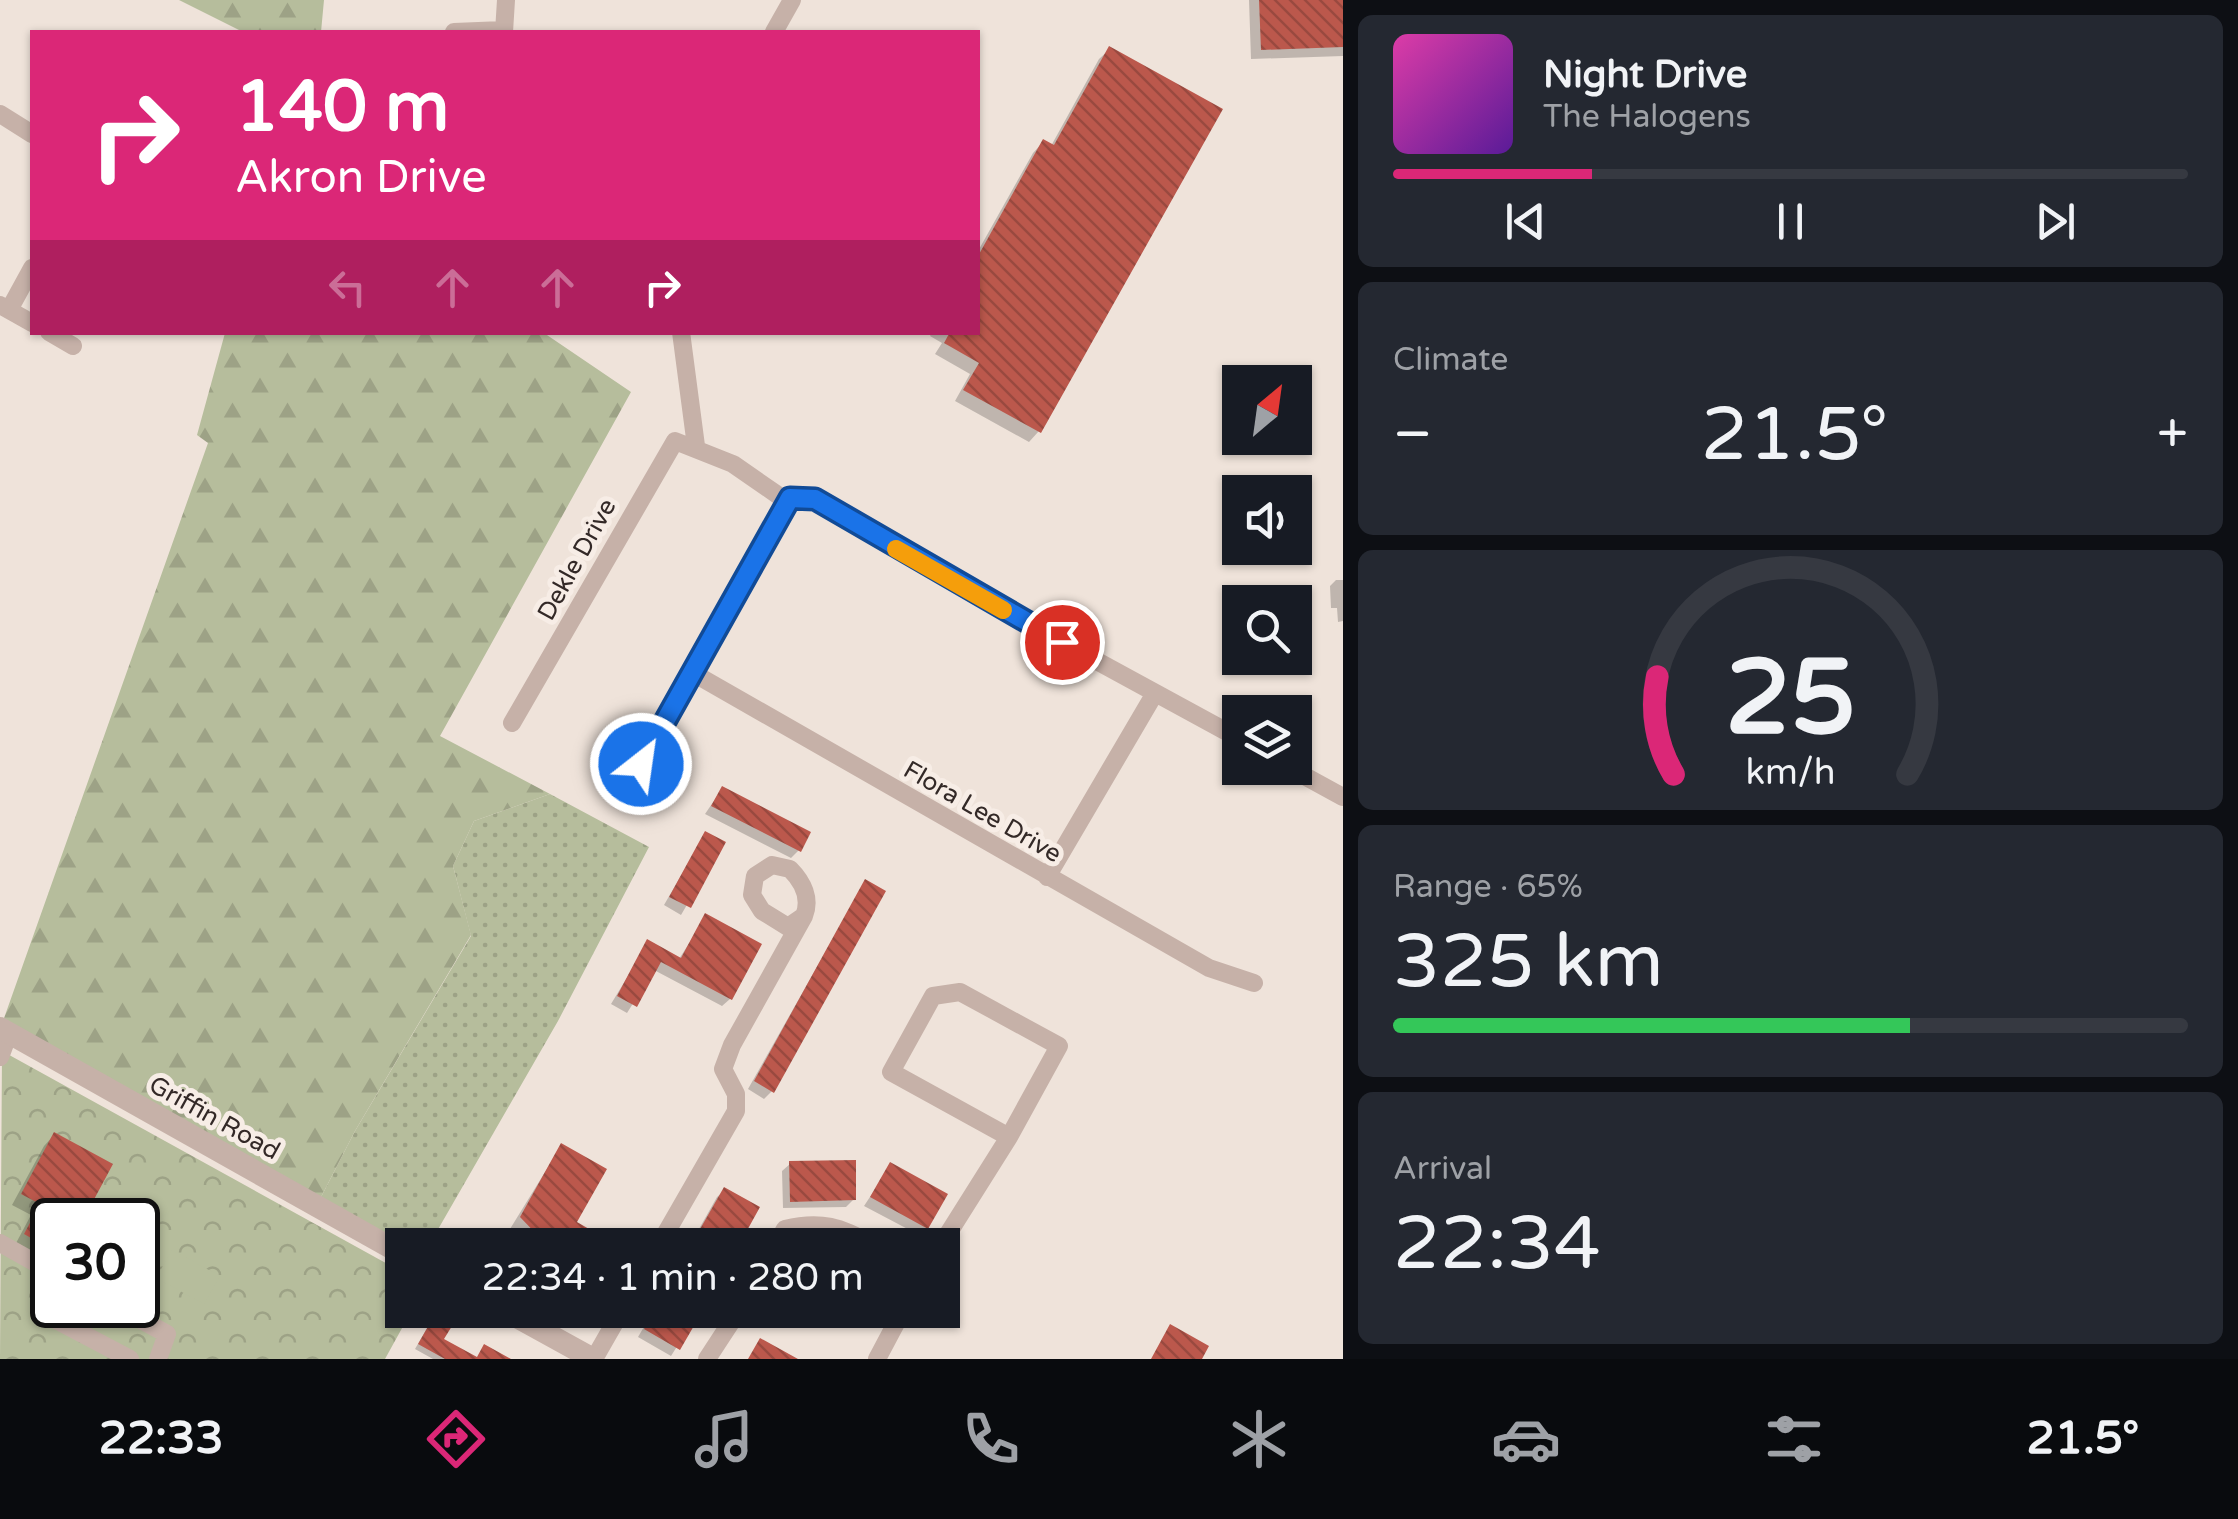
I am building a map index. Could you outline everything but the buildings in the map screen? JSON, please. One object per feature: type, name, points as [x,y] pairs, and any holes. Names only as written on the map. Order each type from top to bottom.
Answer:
[{"type":"street","points":[[504,30],[506,0]]},
{"type":"street","points":[[775,30],[792,0]]},
{"type":"street","points":[[0,114],[30,133]]},
{"type":"street","points":[[30,271],[4,308],[30,322]]},
{"type":"street","points":[[54,335],[73,346]]},
{"type":"street","points":[[681,335],[696,446],[752,475],[775,494],[815,499],[970,592],[1222,730]]},
{"type":"street","name":"Dekle Drive","points":[[512,722],[664,453],[675,440],[696,446]]},
{"type":"street","points":[[641,764],[790,498]]},
{"type":"street","name":"Flora Lee Drive","points":[[693,673],[1209,968],[1254,984]]},
{"type":"street","points":[[1047,876],[1155,693]]},
{"type":"street","points":[[1312,780],[1343,797]]},
{"type":"street","points":[[669,1228],[736,1111],[736,1094],[723,1069],[724,1062],[804,916]]},
{"type":"street","points":[[952,1228],[1009,1137],[1058,1046],[960,992],[933,996],[891,1072],[1009,1137]]},
{"type":"street","points":[[0,1057],[4,1031]]},
{"type":"street","name":"Griffin Road","points":[[4,1031],[385,1244]]},
{"type":"street","points":[[789,1228],[815,1221],[840,1228]]},
{"type":"street","points":[[0,1243],[30,1260]]},
{"type":"street","points":[[70,1328],[130,1359]]},
{"type":"street","points":[[156,1328],[167,1334],[158,1359]]},
{"type":"street","points":[[537,1328],[594,1359],[612,1328]]},
{"type":"street","points":[[707,1359],[727,1328]]},
{"type":"street","points":[[876,1359],[893,1328]]},
{"type":"green space","points":[[179,0],[324,0],[321,30],[239,30]]},
{"type":"green space","points":[[224,335],[547,335],[631,392],[440,736],[550,794],[474,821],[453,866],[471,935],[355,1131],[320,1199],[3,1021],[208,443],[197,435]]},
{"type":"green space","points":[[550,794],[649,847],[558,1021],[439,1228],[385,1228],[385,1235],[320,1199],[355,1131],[471,936],[453,866],[474,821]]},
{"type":"green space","points":[[2,1051],[385,1263],[385,1328],[402,1328],[385,1359],[0,1359]]},
{"type":"green space","points":[[172,1250],[220,1276],[204,1304],[160,1280],[160,1271]]},
{"type":"slow traffic","points":[[896,549],[1003,610]]},
{"type":"route","points":[[641,764],[790,498],[815,499],[934,572],[1062,642]]}]
